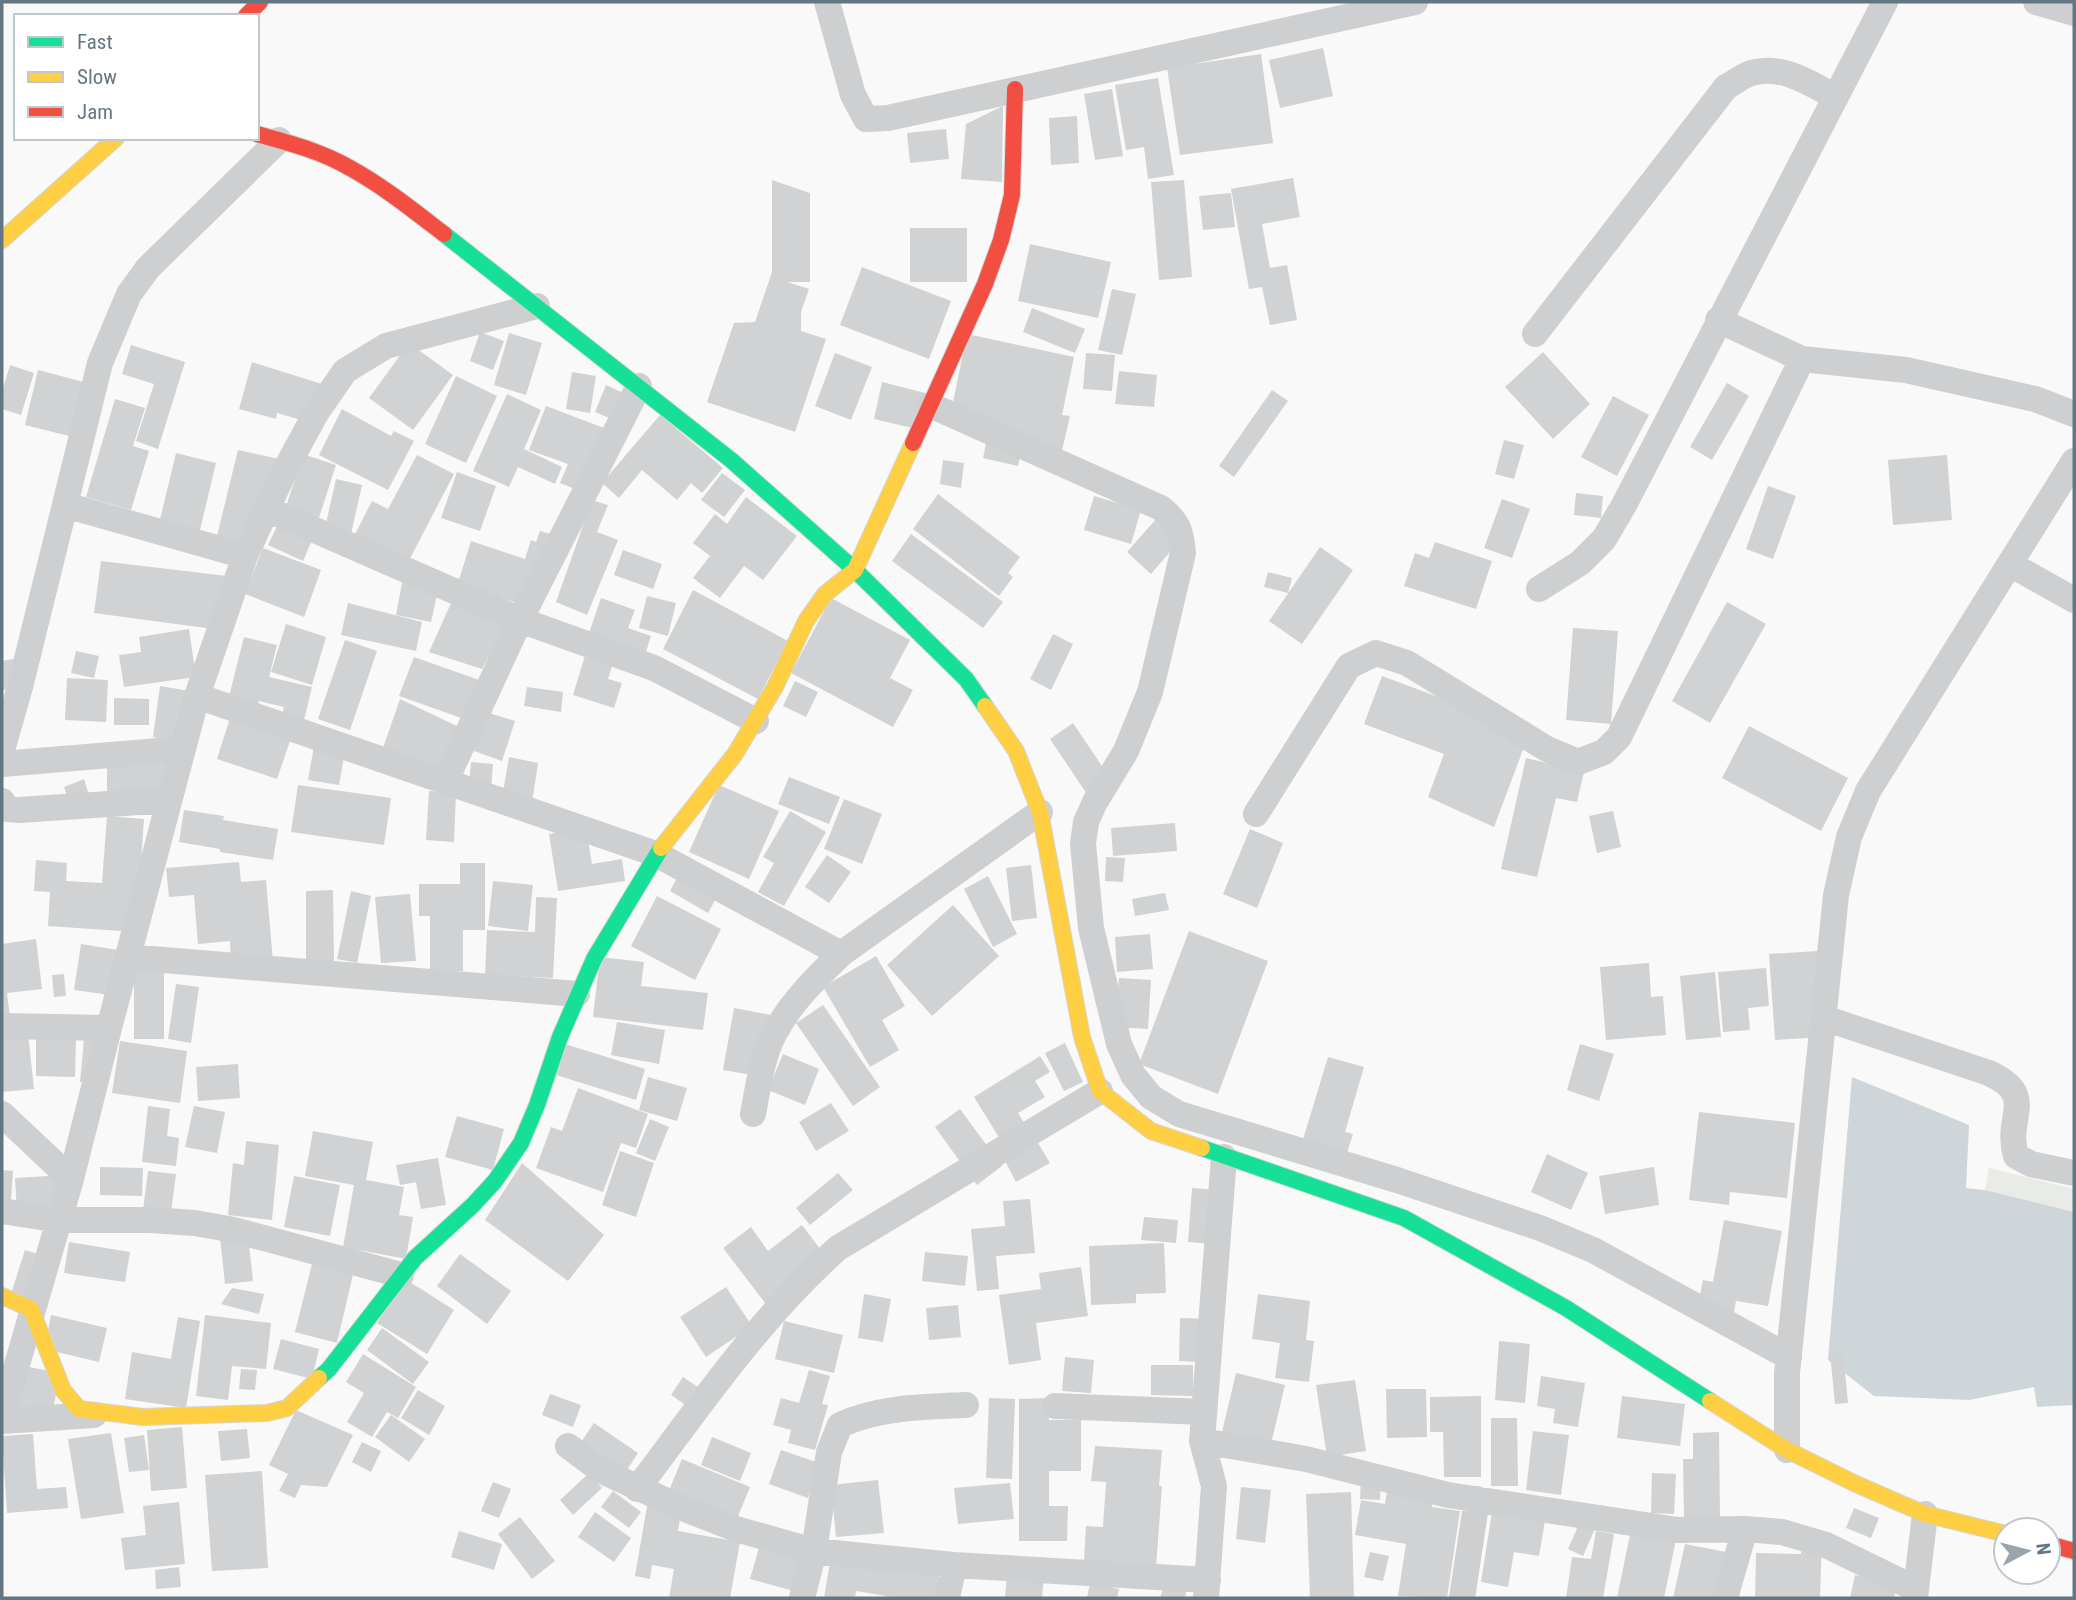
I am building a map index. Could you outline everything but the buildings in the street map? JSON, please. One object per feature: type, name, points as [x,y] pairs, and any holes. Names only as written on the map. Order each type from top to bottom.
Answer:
[{"type":"street","points":[[827,2],[853,95],[866,119],[888,118],[1415,2]]},
{"type":"street","points":[[1539,589],[1580,563],[1604,539],[1885,2]]},
{"type":"street","points":[[2036,2],[2074,13]]},
{"type":"street","points":[[1535,334],[1726,87],[1750,74],[1773,71],[1795,76],[1836,97]]},
{"type":"street","points":[[2,1296],[31,1309],[63,1390],[79,1409],[143,1417],[267,1413],[287,1408],[329,1369],[415,1258],[495,1181],[521,1143],[577,994],[594,960],[656,855],[734,754],[756,721],[806,621],[825,594],[855,570],[985,284],[1001,240],[1012,195],[1015,89]]},
{"type":"street","points":[[2,750],[100,363],[129,294],[148,268],[268,137],[303,147],[349,167],[394,196],[639,386],[731,460],[855,570],[965,679],[1016,751],[1040,812],[1082,1037],[1100,1091],[1151,1131],[1404,1218],[1566,1308],[1787,1450],[1925,1514],[1992,1531]]},
{"type":"street","points":[[2,240],[114,140]]},
{"type":"street","points":[[2,1406],[9,1392],[31,1309],[71,1180],[108,1028],[197,696],[245,556],[267,509],[316,413],[345,371],[386,346],[537,306]]},
{"type":"street","points":[[1718,320],[1802,359],[1906,370],[2035,399],[2074,414]]},
{"type":"street","points":[[1256,814],[1349,666],[1376,653],[1407,663],[1547,749],[1578,762],[1604,752],[1619,737],[1802,359]]},
{"type":"street","points":[[445,782],[520,620],[639,386]]},
{"type":"street","points":[[930,405],[1161,508],[1175,519],[1181,535],[1183,553],[1150,692],[1126,751],[1086,822],[1083,845],[1091,928],[1119,1044],[1133,1075],[1150,1097],[1179,1114],[1397,1180],[1540,1228],[1592,1250],[1789,1357]]},
{"type":"street","points":[[1787,1450],[1789,1357],[1836,895],[1849,837],[1868,792],[2074,461]]},
{"type":"street","points":[[65,505],[245,556]]},
{"type":"street","points":[[267,509],[520,620],[654,668],[756,721]]},
{"type":"street","points":[[2010,564],[2074,600]]},
{"type":"street","points":[[197,696],[656,855],[841,954]]},
{"type":"street","points":[[2,764],[183,749]]},
{"type":"street","points":[[2,801],[7,809],[19,810],[169,800]]},
{"type":"street","points":[[753,1114],[773,1035],[793,1004],[814,980],[841,954],[1040,812]]},
{"type":"street","points":[[127,957],[577,994]]},
{"type":"street","points":[[1824,1018],[1989,1073],[2008,1082],[2017,1098],[2011,1140],[2016,1156],[2031,1164],[2074,1173]]},
{"type":"street","points":[[2,1026],[108,1028]]},
{"type":"street","points":[[636,1489],[768,1320],[804,1278],[838,1248],[1100,1091]]},
{"type":"street","points":[[2,1114],[71,1180]]},
{"type":"street","points":[[568,1446],[602,1471],[636,1489],[736,1529],[814,1551],[1207,1589],[1214,1486],[1202,1441],[1203,1412],[1224,1157]]},
{"type":"street","points":[[2,1211],[59,1220],[195,1223],[245,1233],[401,1276]]},
{"type":"street","points":[[803,1598],[814,1551],[829,1452],[840,1425],[861,1415],[908,1408],[966,1405]]},
{"type":"street","points":[[1055,1406],[1203,1412]]},
{"type":"street","points":[[2,1421],[111,1414]]},
{"type":"street","points":[[1202,1441],[1306,1459],[1448,1495],[1678,1530],[1782,1532],[1826,1545],[1915,1594],[1925,1514]]},
{"type":"street","points":[[1462,1598],[1477,1499]]},
{"type":"street","points":[[1725,1598],[1745,1530]]},
{"type":"street","points":[[947,1598],[954,1565]]},
{"type":"shaded area","points":[[1852,1077],[1969,1125],[1966,1188],[1985,1190],[2074,1212],[2074,1405],[2037,1407],[2034,1387],[1969,1400],[1874,1396],[1828,1360]]},
{"type":"shaded area","points":[[1989,1168],[2074,1189],[2074,1212],[1985,1190]]},
{"type":"traffic: fast","points":[[444,234],[731,460],[855,570],[966,679],[985,706]]},
{"type":"traffic: fast","points":[[319,1378],[329,1369],[415,1258],[473,1205],[495,1181],[521,1143],[560,1037],[594,959],[661,848]]},
{"type":"traffic: fast","points":[[1202,1148],[1404,1218],[1566,1308],[1710,1401]]},
{"type":"traffic: slow","points":[[2,240],[114,140]]},
{"type":"traffic: slow","points":[[661,848],[735,754],[775,687],[806,621],[825,594],[855,570],[913,443]]},
{"type":"traffic: slow","points":[[985,706],[1016,751],[1040,812],[1082,1037],[1100,1091],[1151,1131],[1202,1148]]},
{"type":"traffic: slow","points":[[2,1296],[31,1309],[63,1390],[79,1409],[143,1417],[267,1413],[287,1408],[319,1378]]},
{"type":"traffic: slow","points":[[1710,1401],[1787,1450],[1856,1484],[1925,1514],[1992,1531]]},
{"type":"traffic: jam","points":[[248,14],[260,2]]},
{"type":"traffic: jam","points":[[913,443],[985,284],[1001,240],[1012,195],[1015,89]]},
{"type":"traffic: jam","points":[[259,135],[305,148],[339,162],[386,191],[444,234]]},
{"type":"traffic: jam","points":[[2062,1548],[2074,1551]]}]
